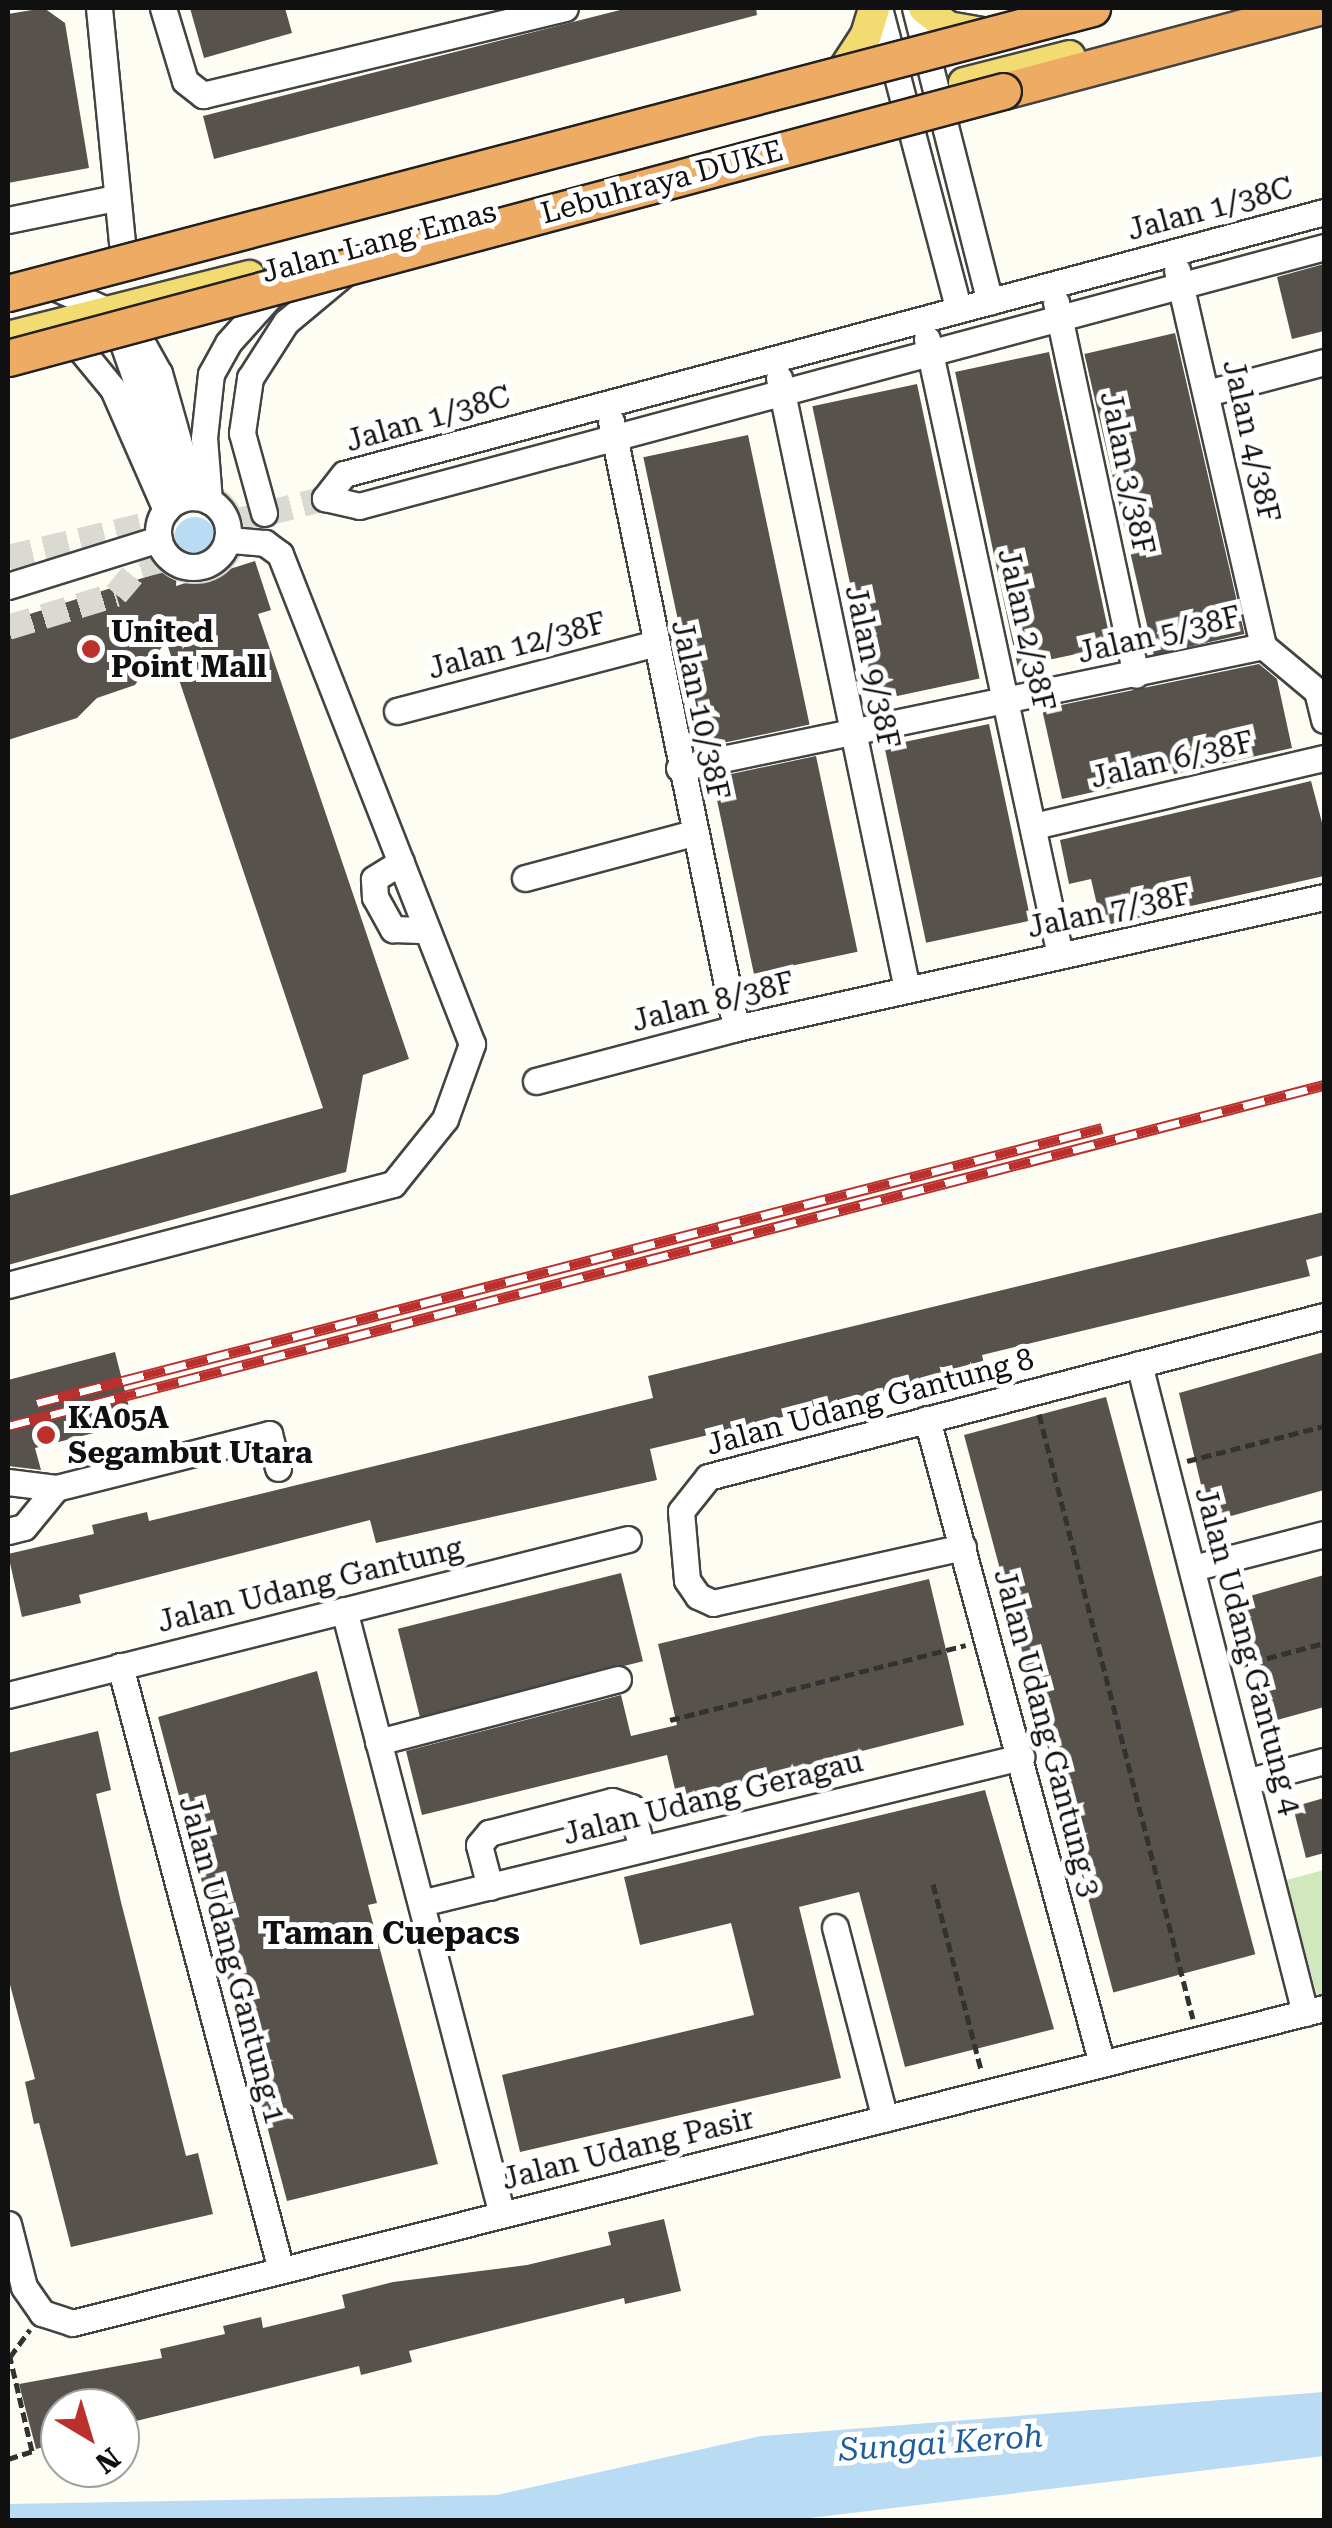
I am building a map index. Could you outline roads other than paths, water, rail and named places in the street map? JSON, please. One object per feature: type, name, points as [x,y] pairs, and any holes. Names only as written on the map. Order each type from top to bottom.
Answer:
[{"type":"highway","name":"Lebuhraya DUKE","points":[[16,284],[1088,8]]},
{"type":"highway","name":"Lebuhraya DUKE","points":[[8,358],[1316,8]]},
{"type":"main road","points":[[842,72],[866,35],[876,8]]},
{"type":"main road","points":[[924,8],[948,27],[990,34]]},
{"type":"main road","name":"Jalan Lang Emas","points":[[16,284],[123,253],[1088,8]]},
{"type":"main road","name":"Jalan Lang Emas","points":[[8,337],[381,242],[936,91],[1272,8]]},
{"type":"street","points":[[99,8],[123,253]]},
{"type":"street","points":[[163,8],[195,93],[211,94],[550,9]]},
{"type":"street","points":[[876,8],[959,310]]},
{"type":"street","points":[[915,8],[990,302]]},
{"type":"street","points":[[8,220],[115,198]]},
{"type":"street","name":"Jalan 1/38C","points":[[1324,212],[344,474],[326,498],[359,506],[1324,247]]},
{"type":"street","points":[[264,513],[242,433],[258,359],[286,322],[381,242]]},
{"type":"street","name":"Jalan 4/38F","points":[[1172,252],[1263,646]]},
{"type":"street","points":[[8,586],[159,539],[186,501],[204,438],[211,374],[228,343],[300,263]]},
{"type":"street","points":[[16,284],[110,311],[186,501]]},
{"type":"street","name":"Jalan 3/38F","points":[[1051,286],[1136,674]]},
{"type":"street","name":"Jalan 2/38F","points":[[922,320],[1010,702],[1060,955]]},
{"type":"street","points":[[57,324],[113,389],[186,501],[225,517],[228,540],[215,560],[192,567],[171,559],[159,539]]},
{"type":"street","name":"Jalan 9/38F","points":[[774,359],[907,989]]},
{"type":"street","points":[[1207,393],[1324,362]]},
{"type":"street","name":"Jalan 10/38F","points":[[606,403],[652,644],[736,1028]]},
{"type":"street","points":[[8,1285],[393,1184],[445,1118],[472,1044],[280,554],[265,543],[228,540]]},
{"type":"street","points":[[8,566],[33,577]]},
{"type":"street","name":"Jalan 12/38F","points":[[398,711],[652,644]]},
{"type":"street","name":"Jalan 5/38F","points":[[679,768],[854,736],[1263,646],[1321,690],[1324,720]]},
{"type":"street","name":"Jalan 6/38F","points":[[1034,826],[1324,758]]},
{"type":"street","points":[[525,878],[693,833]]},
{"type":"street","points":[[400,862],[374,879],[375,896],[393,929],[428,930]]},
{"type":"street","name":"Jalan 7/38F","points":[[907,989],[1324,897]]},
{"type":"street","name":"Jalan 8/38F","points":[[536,1081],[736,1028],[907,989]]},
{"type":"street","name":"Jalan Udang Gantung 8","points":[[963,1547],[713,1603],[698,1596],[687,1580],[681,1512],[708,1476],[1324,1316]]},
{"type":"street","name":"Jalan Udang Gantung 4","points":[[1138,1364],[1249,1781],[1315,2010]]},
{"type":"street","name":"Jalan Udang Gantung 3","points":[[928,1420],[1102,2064]]},
{"type":"street","points":[[8,1482],[56,1488],[270,1434],[278,1468]]},
{"type":"street","points":[[8,1531],[24,1527],[56,1488]]},
{"type":"street","points":[[1192,1568],[1324,1534]]},
{"type":"street","name":"Jalan Udang Gantung","points":[[8,1694],[628,1540]]},
{"type":"street","points":[[344,1610],[502,2215]]},
{"type":"street","name":"Jalan Udang Gantung 1","points":[[120,1666],[281,2270]]},
{"type":"street","points":[[378,1742],[618,1679]]},
{"type":"street","name":"Jalan Udang Geragau","points":[[420,1904],[1021,1757]]},
{"type":"street","points":[[1249,1781],[1324,1761]]},
{"type":"street","points":[[490,1887],[479,1844],[490,1833],[612,1801],[632,1807],[642,1849]]},
{"type":"street","points":[[835,1927],[885,2118]]},
{"type":"street","name":"Jalan Udang Pasir","points":[[8,2224],[24,2287],[42,2313],[72,2323],[1315,2010]]},
{"type":"water","points":[[195,517],[210,523],[216,538],[210,553],[195,559],[180,553],[174,538],[180,523]]},
{"type":"water","name":"Sungai Keroh","points":[[1324,2392],[1324,2456],[793,2520],[8,2520],[8,2504],[497,2495],[761,2436]]},
{"type":"tunnel","points":[[194,493],[222,504],[233,532],[222,560],[194,571],[166,560],[155,532],[166,504],[194,493]]},
{"type":"tunnel","points":[[231,522],[325,498]]},
{"type":"tunnel","points":[[8,557],[156,522]]},
{"type":"tunnel","points":[[8,627],[116,594],[140,565],[164,559]]},
{"type":"railway","points":[[8,1426],[1324,1085]]},
{"type":"railway","points":[[37,1403],[1102,1128]]},
{"type":"place","name":"United Point Mall","points":[[91,649]]},
{"type":"place","name":"KA05A Segambut Utara","points":[[46,1435]]},
{"type":"district","name":"Taman Cuepacs","points":[[391,1933]]}]
